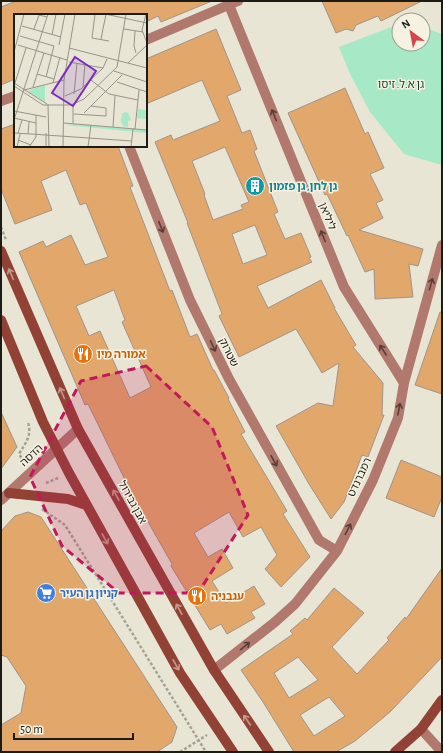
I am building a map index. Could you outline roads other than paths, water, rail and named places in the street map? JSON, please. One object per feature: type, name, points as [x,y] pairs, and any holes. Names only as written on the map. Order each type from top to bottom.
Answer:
[{"type":"main road","name":"אבן גבירול","points":[[5,249],[78,429],[214,670],[269,752]]},
{"type":"main road","points":[[1,320],[43,422],[86,505],[180,673],[234,752]]},
{"type":"main road","points":[[5,496],[68,499],[86,505]]},
{"type":"main road","points":[[395,752],[421,729],[442,700]]},
{"type":"street","points":[[147,40],[234,3]]},
{"type":"street","name":"ליליאן","points":[[234,3],[344,287],[404,383]]},
{"type":"street","points":[[1,101],[14,96]]},
{"type":"street","name":"שטרוק","points":[[129,147],[190,300],[228,379],[319,540],[337,551]]},
{"type":"street","name":"רמברנדט","points":[[214,670],[275,622],[295,604],[337,551],[372,480],[398,418],[404,383],[442,245]]},
{"type":"street","name":"הדסה","points":[[5,496],[78,429]]},
{"type":"street","points":[[421,729],[442,752]]},
{"type":"place","name":"גן לחן, גן פזמון","points":[[255,186]]},
{"type":"place","name":"אמורה מיו","points":[[83,354]]},
{"type":"place","name":"קניון גן העיר","points":[[46,593]]},
{"type":"place","name":"עגבניה","points":[[197,596]]},
{"type":"park label","name":"גן א.ל. זיסו","points":[[401,84]]}]
